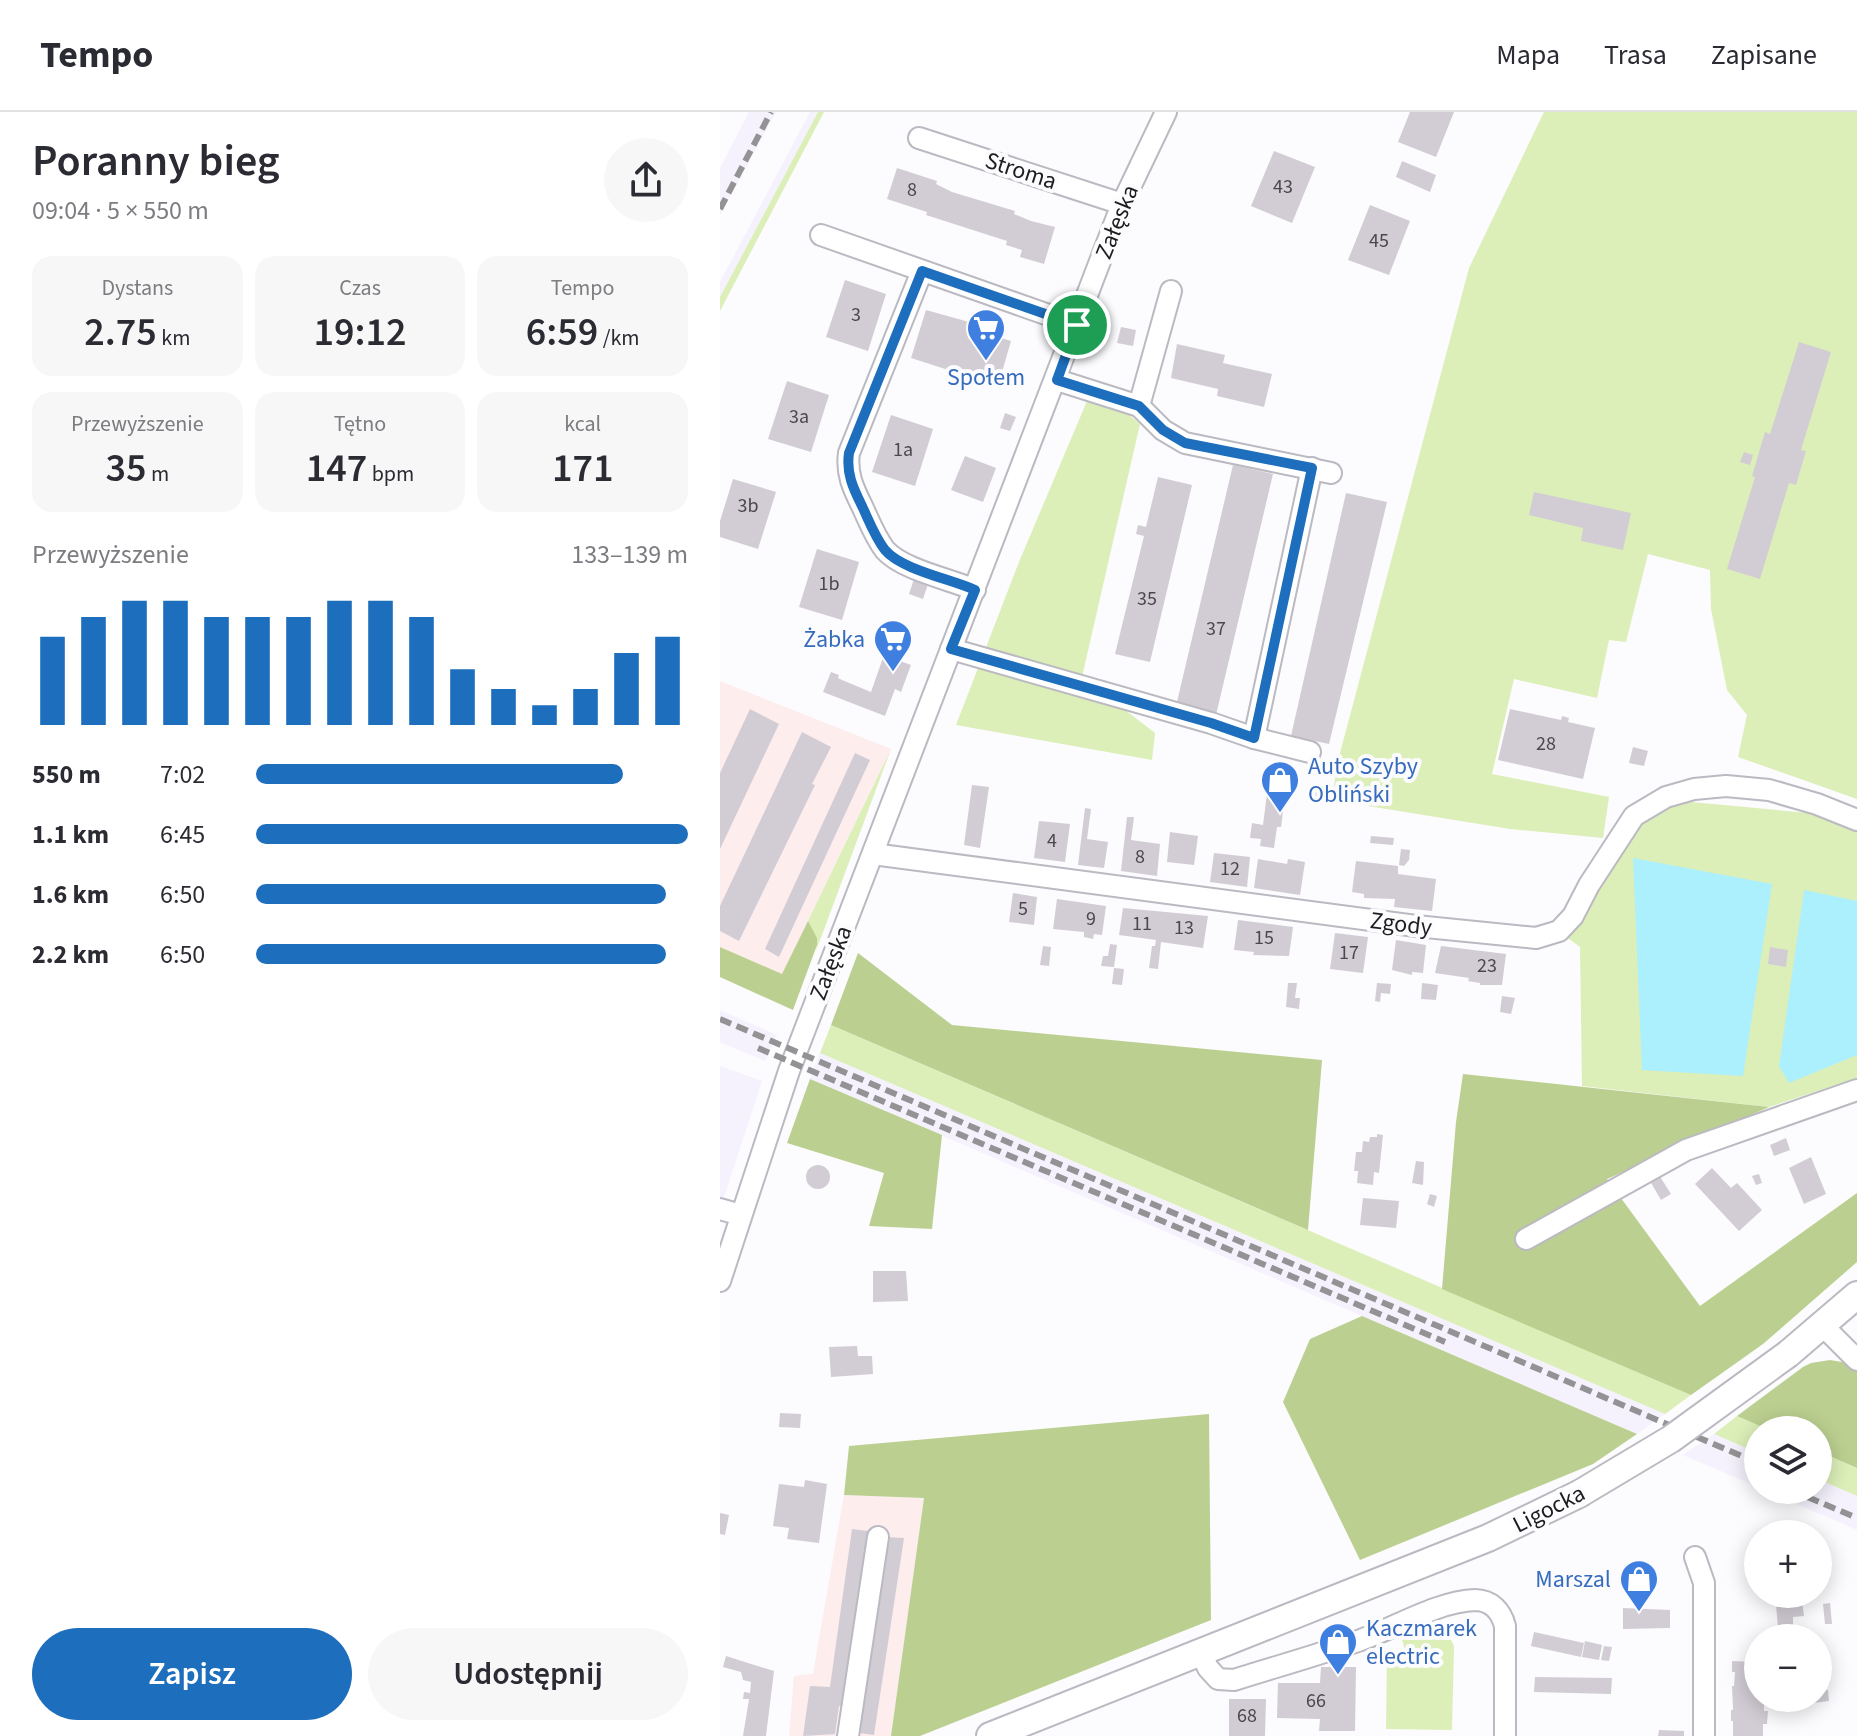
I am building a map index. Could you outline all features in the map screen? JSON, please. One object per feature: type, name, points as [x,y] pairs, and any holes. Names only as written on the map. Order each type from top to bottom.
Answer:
[{"type":"street","name":"Załęska","points":[[720,1281],[789,1071],[1057,380],[1122,204],[1166,112]]},
{"type":"street","name":"Stroma","points":[[919,138],[1122,204]]},
{"type":"street","points":[[821,235],[1077,325]]},
{"type":"street","points":[[922,271],[849,453],[847,467],[872,528],[890,554],[975,590]]},
{"type":"street","points":[[1139,406],[1171,291]]},
{"type":"street","points":[[1057,380],[1139,406],[1163,430],[1185,443],[1322,471],[1254,738]]},
{"type":"street","points":[[951,649],[1310,752]]},
{"type":"street","name":"Zgody","points":[[873,854],[1416,926],[1536,938],[1559,931],[1573,916],[1589,885],[1634,816],[1666,797],[1694,789],[1726,786],[1769,790],[1857,820]]},
{"type":"street","points":[[1526,1239],[1686,1150],[1857,1090]]},
{"type":"street","points":[[720,1209],[741,1215]]},
{"type":"street","name":"Ligocka","points":[[992,1736],[1497,1534],[1579,1494],[1671,1439],[1788,1354],[1857,1295]]},
{"type":"street","points":[[1822,1325],[1857,1360]]},
{"type":"street","points":[[848,1736],[878,1537]]},
{"type":"street","points":[[1695,1557],[1704,1583],[1704,1736]]},
{"type":"street","points":[[1200,1651],[1208,1668],[1218,1679],[1234,1680],[1361,1640],[1400,1622],[1464,1602],[1482,1601],[1492,1605],[1503,1619],[1507,1639],[1505,1736]]},
{"type":"shaded area","points":[[749,112],[776,112],[720,215],[720,168]]},
{"type":"shaded area","points":[[810,112],[818,112],[720,297],[720,282]]},
{"type":"shaded area","points":[[720,681],[891,749],[782,975],[720,947]]},
{"type":"shaded area","points":[[720,1010],[777,1035],[765,1061],[720,1042]]},
{"type":"shaded area","points":[[820,1053],[1665,1414],[1637,1434],[810,1079]]},
{"type":"shaded area","points":[[720,1066],[762,1081],[723,1200],[720,1200]]},
{"type":"shaded area","points":[[1714,1434],[1744,1447],[1744,1481],[1683,1455]]},
{"type":"shaded area","points":[[1832,1485],[1857,1496],[1857,1530],[1797,1504],[1832,1504]]},
{"type":"shaded area","points":[[844,1495],[924,1498],[891,1736],[789,1736],[794,1676],[813,1674]]},
{"type":"green space","points":[[818,112],[824,112],[720,311],[720,297]]},
{"type":"green space","points":[[1544,112],[1857,112],[1857,799],[1738,757],[1747,715],[1727,690],[1711,609],[1710,570],[1648,554],[1626,642],[1609,640],[1597,698],[1514,679],[1492,774],[1609,797],[1603,838],[1510,829],[1331,800],[1340,753],[1469,268]]},
{"type":"green space","points":[[1087,401],[1122,409],[1140,424],[1082,677],[1155,733],[1152,760],[956,725],[1019,562]]},
{"type":"green space","points":[[891,749],[816,951],[817,945],[808,921]]},
{"type":"green space","points":[[1681,801],[1819,814],[1857,830],[1857,1078],[1769,1107],[1582,1086],[1580,947],[1565,936],[1636,827]]},
{"type":"green space","points":[[808,921],[817,938],[817,945],[793,1010],[720,977],[720,947],[782,974]]},
{"type":"green space","points":[[858,953],[952,1025],[1322,1060],[1308,1230],[831,1025]]},
{"type":"green space","points":[[831,1025],[1691,1395],[1665,1414],[820,1053]]},
{"type":"green space","points":[[1463,1074],[1769,1107],[1607,1179],[1700,1306],[1857,1193],[1857,1262],[1763,1344],[1691,1395],[1442,1289]]},
{"type":"green space","points":[[810,1079],[942,1135],[932,1229],[869,1226],[884,1173],[787,1143]]},
{"type":"green space","points":[[1362,1316],[1637,1434],[1593,1464],[1360,1560],[1283,1402],[1310,1339]]},
{"type":"green space","points":[[1830,1360],[1857,1370],[1857,1468],[1832,1457],[1832,1416],[1744,1416],[1744,1419],[1737,1416],[1811,1363]]},
{"type":"green space","points":[[1209,1414],[1211,1620],[920,1736],[891,1736],[924,1498],[844,1495],[849,1446]]},
{"type":"green space","points":[[1737,1416],[1744,1419],[1744,1447],[1714,1434]]},
{"type":"green space","points":[[1832,1457],[1857,1468],[1857,1496],[1832,1485]]},
{"type":"green space","points":[[1440,1617],[1454,1646],[1452,1730],[1386,1729],[1387,1657],[1405,1650],[1400,1633]]},
{"type":"water","points":[[1633,858],[1772,884],[1743,1076],[1642,1070]]},
{"type":"water","points":[[1804,890],[1857,901],[1857,1055],[1789,1083],[1779,1066]]},
{"type":"building","points":[[1410,112],[1454,112],[1436,157],[1398,142]]},
{"type":"building","points":[[1274,151],[1315,167],[1292,223],[1251,206]]},
{"type":"building","points":[[1402,161],[1436,175],[1430,192],[1396,177]]},
{"type":"building","points":[[897,168],[937,181],[936,184],[952,192],[1055,227],[1044,264],[1020,257],[1022,250],[1006,245],[1007,241],[887,199]]},
{"type":"building","points":[[1370,205],[1410,221],[1389,275],[1348,260]]},
{"type":"building","points":[[845,280],[886,294],[868,351],[826,337]]},
{"type":"building","points":[[926,310],[969,322],[968,328],[1011,341],[998,386],[911,358]]},
{"type":"building","points":[[1121,327],[1136,330],[1133,346],[1117,343]]},
{"type":"building","points":[[1799,342],[1831,352],[1801,450],[1806,451],[1796,485],[1789,483],[1760,579],[1727,569],[1765,432],[1770,434]]},
{"type":"building","points":[[1177,344],[1225,355],[1223,363],[1272,374],[1264,407],[1217,396],[1218,389],[1171,378]]},
{"type":"building","points":[[787,381],[829,395],[811,452],[768,439]]},
{"type":"building","points":[[1005,413],[1016,417],[1010,431],[1000,428]]},
{"type":"building","points":[[891,415],[933,429],[915,486],[872,472]]},
{"type":"building","points":[[1744,452],[1753,455],[1750,465],[1740,462]]},
{"type":"building","points":[[965,456],[996,468],[983,502],[951,490]]},
{"type":"building","points":[[1233,465],[1273,474],[1216,715],[1176,706]]},
{"type":"building","points":[[1158,477],[1192,485],[1150,662],[1115,654],[1144,536],[1136,534],[1138,525],[1146,527]]},
{"type":"building","points":[[733,479],[776,492],[758,549],[720,537],[720,521]]},
{"type":"building","points":[[1534,492],[1631,513],[1623,550],[1581,541],[1583,528],[1529,515]]},
{"type":"building","points":[[1346,493],[1387,502],[1329,744],[1291,736]]},
{"type":"building","points":[[817,549],[859,562],[842,620],[799,607]]},
{"type":"building","points":[[914,579],[928,584],[923,599],[909,594]]},
{"type":"building","points":[[884,655],[911,665],[901,692],[895,689],[885,716],[823,692],[831,672],[871,692]]},
{"type":"building","points":[[750,709],[779,724],[720,849],[720,773]]},
{"type":"building","points":[[1510,709],[1561,720],[1562,716],[1569,718],[1568,722],[1595,728],[1583,779],[1498,760]]},
{"type":"building","points":[[802,732],[831,747],[739,941],[720,931],[720,906]]},
{"type":"building","points":[[1633,747],[1648,751],[1644,766],[1629,763]]},
{"type":"building","points":[[855,753],[870,760],[779,957],[765,949]]},
{"type":"building","points":[[1269,778],[1287,781],[1281,827],[1277,827],[1274,848],[1260,846],[1261,839],[1250,838],[1252,823],[1263,825]]},
{"type":"building","points":[[972,785],[989,787],[980,848],[964,845]]},
{"type":"building","points":[[1316,789],[1329,791],[1328,799],[1315,797]]},
{"type":"building","points":[[1085,808],[1091,809],[1087,839],[1108,842],[1104,868],[1078,865]]},
{"type":"building","points":[[1127,817],[1134,817],[1131,840],[1160,844],[1157,876],[1121,871]]},
{"type":"building","points":[[1039,821],[1070,824],[1065,862],[1034,858]]},
{"type":"building","points":[[1170,832],[1198,836],[1194,865],[1167,862]]},
{"type":"building","points":[[1371,836],[1394,838],[1393,845],[1370,843]]},
{"type":"building","points":[[1401,849],[1410,850],[1409,860],[1404,866],[1399,865]]},
{"type":"building","points":[[1214,853],[1250,857],[1247,887],[1210,882]]},
{"type":"building","points":[[1258,859],[1287,864],[1288,859],[1305,862],[1300,895],[1254,888]]},
{"type":"building","points":[[1356,861],[1398,866],[1398,874],[1436,879],[1432,911],[1394,907],[1395,899],[1364,898],[1364,894],[1352,892]]},
{"type":"building","points":[[1013,893],[1037,897],[1034,925],[1009,922]]},
{"type":"building","points":[[1057,899],[1106,906],[1102,935],[1094,934],[1093,939],[1084,937],[1084,932],[1053,929]]},
{"type":"building","points":[[1123,908],[1208,916],[1203,948],[1161,942],[1158,969],[1149,968],[1152,946],[1155,946],[1156,940],[1119,935]]},
{"type":"building","points":[[1238,920],[1293,927],[1289,956],[1253,955],[1254,952],[1234,950]]},
{"type":"building","points":[[1335,933],[1368,937],[1363,973],[1330,969]]},
{"type":"building","points":[[1396,940],[1426,945],[1423,973],[1412,972],[1412,975],[1392,970]]},
{"type":"building","points":[[1110,944],[1117,945],[1114,967],[1101,966],[1103,956],[1108,956]]},
{"type":"building","points":[[1043,946],[1051,947],[1049,966],[1040,965]]},
{"type":"building","points":[[1441,946],[1506,954],[1502,985],[1480,985],[1468,981],[1469,978],[1435,973]]},
{"type":"building","points":[[1770,947],[1788,950],[1786,967],[1768,964]]},
{"type":"building","points":[[1114,968],[1124,969],[1122,985],[1112,984]]},
{"type":"building","points":[[1288,983],[1297,983],[1295,998],[1300,998],[1299,1009],[1286,1007]]},
{"type":"building","points":[[1377,983],[1391,984],[1390,994],[1381,993],[1380,1002],[1375,1001]]},
{"type":"building","points":[[1422,983],[1438,985],[1436,1000],[1421,999]]},
{"type":"building","points":[[1502,996],[1515,998],[1511,1014],[1500,1012]]},
{"type":"building","points":[[1377,1134],[1383,1135],[1379,1173],[1374,1172],[1373,1185],[1357,1183],[1358,1171],[1354,1171],[1356,1152],[1362,1152],[1363,1141],[1369,1142],[1370,1137],[1377,1137]]},
{"type":"building","points":[[1786,1138],[1790,1150],[1774,1156],[1770,1145]]},
{"type":"building","points":[[1811,1157],[1826,1194],[1804,1204],[1789,1168]]},
{"type":"building","points":[[1416,1161],[1424,1162],[1423,1185],[1412,1183]]},
{"type":"building","points":[[818,1165],[826,1169],[830,1177],[826,1185],[818,1189],[810,1185],[806,1177],[810,1169]]},
{"type":"building","points":[[1712,1168],[1731,1188],[1737,1183],[1762,1210],[1739,1231],[1695,1184]]},
{"type":"building","points":[[1759,1174],[1762,1183],[1756,1185],[1752,1176]]},
{"type":"building","points":[[1659,1175],[1671,1194],[1661,1200],[1650,1181]]},
{"type":"building","points":[[1430,1194],[1437,1196],[1434,1207],[1427,1204]]},
{"type":"building","points":[[1363,1198],[1399,1201],[1396,1228],[1360,1225]]},
{"type":"building","points":[[873,1271],[906,1271],[908,1301],[873,1302]]},
{"type":"building","points":[[857,1346],[858,1356],[872,1356],[873,1374],[831,1377],[829,1347]]},
{"type":"building","points":[[780,1413],[801,1414],[800,1428],[779,1427]]},
{"type":"building","points":[[805,1480],[827,1484],[819,1543],[787,1539],[789,1528],[773,1526],[779,1484],[804,1487]]},
{"type":"building","points":[[720,1513],[729,1515],[725,1535],[720,1534]]},
{"type":"building","points":[[852,1529],[868,1531],[842,1706],[839,1706],[835,1734],[803,1736],[810,1686],[830,1687]]},
{"type":"building","points":[[887,1537],[904,1538],[874,1735],[859,1733]]},
{"type":"building","points":[[1623,1608],[1670,1610],[1670,1628],[1623,1629]]},
{"type":"building","points":[[1776,1608],[1803,1608],[1804,1616],[1793,1617],[1793,1624],[1778,1624]]},
{"type":"building","points":[[1823,1608],[1830,1608],[1832,1624],[1825,1624]]},
{"type":"building","points":[[1534,1632],[1584,1643],[1581,1657],[1531,1646]]},
{"type":"building","points":[[1585,1641],[1602,1645],[1599,1660],[1582,1657]]},
{"type":"building","points":[[1604,1646],[1612,1647],[1609,1661],[1601,1660]]},
{"type":"building","points":[[726,1656],[774,1671],[766,1736],[743,1736],[749,1699],[743,1699],[744,1692],[750,1693],[751,1682],[743,1680],[741,1672],[723,1667]]},
{"type":"building","points":[[1732,1661],[1744,1661],[1744,1712],[1768,1712],[1767,1724],[1763,1724],[1763,1736],[1733,1736],[1731,1710],[1735,1672],[1732,1672]]},
{"type":"building","points":[[1321,1667],[1356,1667],[1355,1731],[1319,1731],[1320,1719],[1277,1718],[1278,1683],[1320,1683]]},
{"type":"building","points":[[1535,1677],[1612,1678],[1611,1694],[1534,1692]]},
{"type":"building","points":[[1229,1699],[1266,1699],[1265,1736],[1229,1736]]},
{"type":"building","points":[[1659,1730],[1684,1731],[1684,1736],[1658,1736]]},
{"type":"railway","points":[[720,209],[771,112]]},
{"type":"railway","points":[[720,1019],[1744,1457]]},
{"type":"railway","points":[[758,1048],[1445,1342]]},
{"type":"railway","points":[[1824,1504],[1857,1518]]},
{"type":"place","name":"Społem","points":[[986,362]]},
{"type":"place","name":"Żabka","points":[[893,673]]},
{"type":"place","name":"Auto Szyby Obliński","points":[[1280,814]]},
{"type":"place","name":"Marszal","points":[[1639,1613]]},
{"type":"place","name":"Kaczmarek electric","points":[[1338,1676]]},
{"type":"route","points":[[922,271],[1077,325],[1057,380],[1139,406],[1163,430],[1185,443],[1312,468],[1254,738],[951,649],[975,590],[908,564],[884,549],[850,480],[847,467],[849,453],[922,271]]}]
